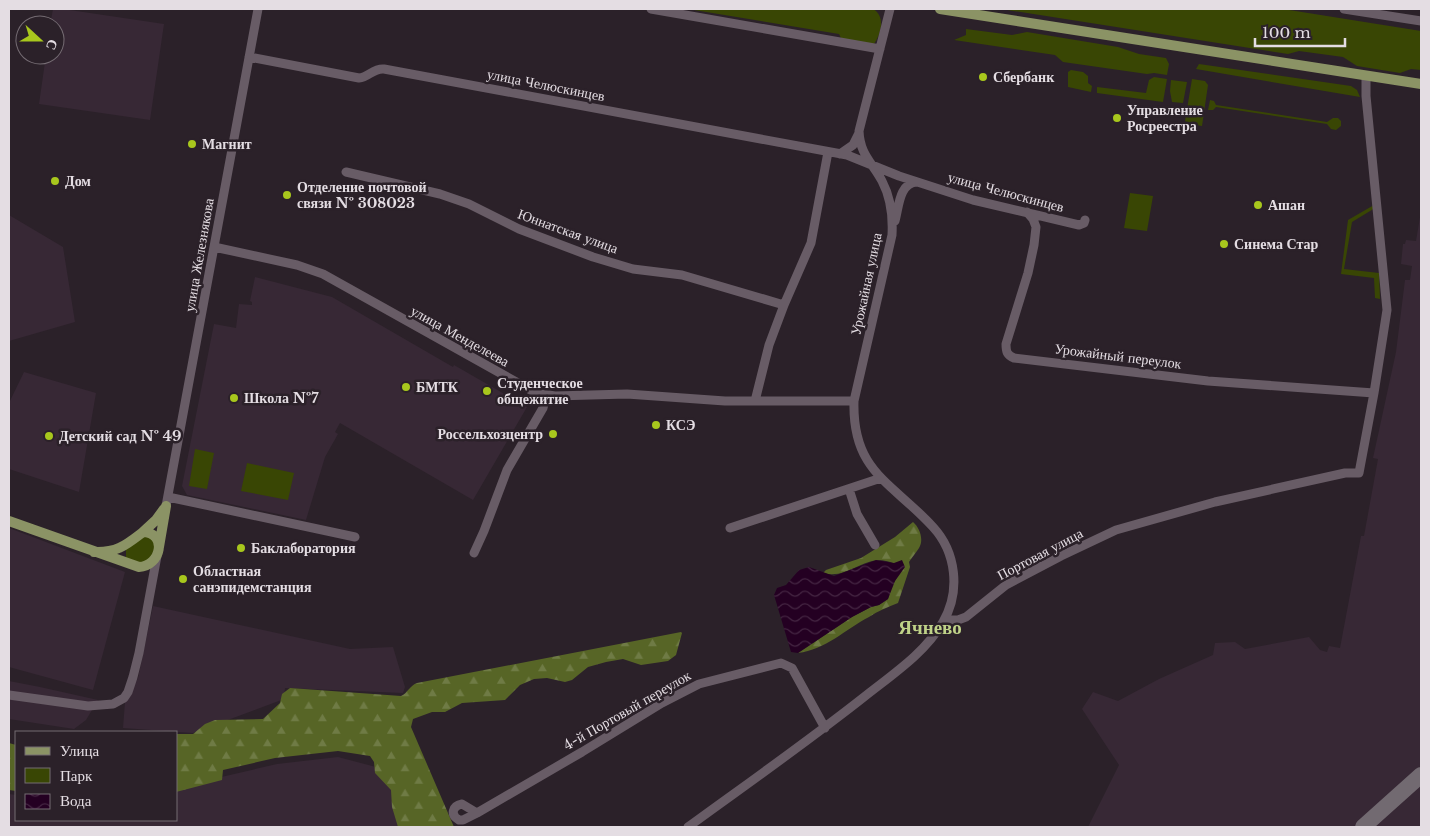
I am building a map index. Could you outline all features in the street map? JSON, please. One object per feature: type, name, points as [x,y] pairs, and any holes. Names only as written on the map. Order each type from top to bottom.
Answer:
[{"type":"main road","points":[[940,9],[1421,84]]},
{"type":"main road","name":"улица Железнякова","points":[[143,532],[156,520],[167,502]]},
{"type":"main road","name":"улица Железнякова","points":[[158,551],[167,502]]},
{"type":"main road","points":[[9,521],[94,552],[139,567],[152,563],[158,551],[154,535],[150,532],[143,532],[112,552],[94,552]]},
{"type":"main road","points":[[124,546],[122,554],[128,563]]},
{"type":"street","name":"улица Железнякова","points":[[167,502],[258,9]]},
{"type":"street","points":[[651,9],[880,49]]},
{"type":"street","name":"Урожайная улица","points":[[890,9],[859,131],[861,147],[886,189],[892,209],[892,235],[854,401],[855,421],[859,442],[868,463],[881,478],[933,527],[952,559],[954,571],[952,596],[945,620]]},
{"type":"street","points":[[1344,9],[1367,10],[1421,21]]},
{"type":"street","name":"улица Челюскинцев","points":[[249,57],[359,78],[366,77],[377,69],[384,69],[828,152],[867,162],[873,167],[974,200],[1079,225],[1084,223],[1085,220]]},
{"type":"street","points":[[1366,76],[1366,96],[1387,310],[1374,393]]},
{"type":"street","points":[[843,155],[853,145],[859,131]]},
{"type":"street","points":[[843,155],[857,153],[861,147]]},
{"type":"street","points":[[756,401],[770,345],[784,305],[811,243],[828,152]]},
{"type":"street","name":"Юннатская улица","points":[[346,172],[440,194],[469,204],[519,229],[593,257],[633,269],[682,275],[784,305]]},
{"type":"street","points":[[886,189],[889,182],[899,176]]},
{"type":"street","points":[[892,235],[904,189],[909,184],[918,182]]},
{"type":"street","name":"Урожайный переулок","points":[[1027,212],[1033,219],[1036,227],[1036,236],[1028,273],[1006,344],[1006,350],[1014,358],[1208,381],[1291,385],[1374,393]]},
{"type":"street","name":"улица Менделеева","points":[[214,247],[297,265],[323,274],[536,393],[572,396],[627,394],[725,401],[854,401]]},
{"type":"street","name":"Портовая улица","points":[[945,620],[958,620],[966,617],[1006,585],[1116,530],[1215,502],[1345,473],[1359,473],[1374,393]]},
{"type":"street","points":[[474,553],[490,517],[507,470],[543,408],[546,395]]},
{"type":"street","points":[[730,528],[881,478]]},
{"type":"street","points":[[849,489],[857,514],[874,545]]},
{"type":"street","points":[[167,502],[355,536]]},
{"type":"street","name":"улица Железнякова","points":[[9,695],[88,706],[113,704],[120,701],[128,692],[133,677],[148,610],[158,551]]},
{"type":"street","points":[[139,567],[145,571],[151,584]]},
{"type":"street","points":[[688,827],[825,728],[908,662],[927,644],[945,620]]},
{"type":"street","name":"4-й Портовый переулок","points":[[477,813],[662,703],[698,684],[781,663],[792,668],[825,728]]},
{"type":"shaded area","points":[[53,9],[63,9],[164,24],[150,120],[39,104],[45,65],[65,65],[65,15],[52,15]]},
{"type":"shaded area","points":[[1421,211],[1421,827],[1088,827],[1119,765],[1082,709],[1093,692],[1118,701],[1159,679],[1213,655],[1215,643],[1235,642],[1245,649],[1309,637],[1320,650],[1327,652],[1329,646],[1340,648],[1378,459],[1373,458],[1396,352],[1405,280],[1410,280],[1412,266],[1401,264],[1403,244],[1405,244],[1406,240],[1416,241]]},
{"type":"shaded area","points":[[9,215],[63,247],[75,322],[9,341]]},
{"type":"shaded area","points":[[255,277],[332,297],[453,367],[454,365],[527,407],[473,500],[340,423],[335,432],[338,434],[325,457],[306,520],[187,495],[182,486],[214,324],[236,328],[239,304],[252,305],[250,301]]},
{"type":"shaded area","name":"Детский сад № 49","points":[[24,372],[96,393],[79,492],[9,469],[9,403]]},
{"type":"shaded area","points":[[9,528],[125,572],[93,690],[9,667]]},
{"type":"shaded area","points":[[153,606],[350,649],[393,647],[405,687],[403,693],[285,688],[284,699],[193,733],[123,728],[125,702],[138,678]]},
{"type":"shaded area","points":[[9,681],[98,700],[86,720],[74,729],[9,719]]},
{"type":"shaded area","points":[[338,757],[376,767],[398,792],[408,827],[9,827],[9,794],[15,795],[15,821],[178,821],[178,787],[277,764]]},
{"type":"green space","points":[[688,9],[873,9],[880,16],[881,25],[879,35],[874,44],[842,40],[839,34]]},
{"type":"green space","points":[[1001,9],[1283,9],[1421,31],[1421,70],[1411,69],[1400,73],[1357,66],[1343,57],[1299,51],[1288,54]]},
{"type":"green space","points":[[966,29],[1012,35],[1027,32],[1118,47],[1139,54],[1166,58],[1169,64],[1167,75],[1063,62],[1055,55],[954,40],[966,35]]},
{"type":"green space","points":[[1199,64],[1351,86],[1357,90],[1360,97],[1196,69]]},
{"type":"green space","points":[[1071,70],[1083,72],[1088,76],[1088,83],[1092,86],[1091,92],[1068,87],[1068,72]]},
{"type":"green space","points":[[1154,77],[1167,79],[1163,102],[1097,93],[1097,87],[1146,93],[1149,80]]},
{"type":"green space","points":[[1192,79],[1205,81],[1208,85],[1202,126],[1188,124],[1185,121]]},
{"type":"green space","points":[[1171,80],[1187,82],[1183,103],[1172,102]]},
{"type":"green space","points":[[1210,100],[1214,101],[1216,105],[1327,122],[1333,118],[1338,118],[1341,121],[1341,126],[1336,130],[1331,129],[1327,124],[1216,107],[1213,110],[1208,110]]},
{"type":"green space","points":[[1130,193],[1153,196],[1147,231],[1124,228]]},
{"type":"green space","points":[[1374,205],[1375,208],[1352,222],[1344,269],[1379,273],[1380,299],[1375,298],[1374,278],[1341,274],[1348,220]]},
{"type":"green space","points":[[195,449],[214,453],[207,489],[189,486]]},
{"type":"green space","points":[[247,463],[294,473],[288,500],[241,491]]},
{"type":"green space","points":[[913,522],[919,531],[921,541],[919,548],[909,562],[910,567],[898,603],[876,613],[817,648],[798,653],[852,617],[888,599],[890,590],[902,568],[890,562],[880,560],[843,572],[834,574],[823,573],[826,570],[861,558],[895,537]]},
{"type":"green space","points":[[144,535],[152,537],[155,547],[150,560],[139,563],[126,558],[126,549]]},
{"type":"green space","points":[[682,633],[676,655],[668,661],[641,665],[623,659],[606,662],[588,667],[572,680],[565,682],[547,678],[534,679],[520,685],[505,700],[462,703],[445,712],[432,712],[413,719],[411,727],[454,827],[398,827],[392,807],[391,790],[375,773],[374,762],[370,756],[338,751],[275,758],[223,770],[222,780],[178,791],[178,734],[193,734],[205,724],[215,720],[263,719],[280,703],[282,694],[290,688],[401,696],[417,683]]},
{"type":"green space","points":[[9,743],[15,745],[15,791],[9,790]]},
{"type":"water","points":[[876,560],[894,563],[902,560],[905,567],[895,581],[888,599],[852,617],[798,653],[791,652],[774,595],[777,588],[786,585],[799,570],[809,567],[834,576]]},
{"type":"taxiway","points":[[1363,827],[1421,775]]},
{"type":"place","name":"Сбербанк","points":[[983,77]]},
{"type":"place","name":"Управление Росреестра","points":[[1117,118]]},
{"type":"place","name":"Магнит","points":[[192,144]]},
{"type":"place","name":"Дом","points":[[55,181]]},
{"type":"place","name":"Отделение почтовой связи № 308023","points":[[287,195]]},
{"type":"place","name":"Ашан","points":[[1258,205]]},
{"type":"place","name":"Синема Стар","points":[[1224,244]]},
{"type":"place","name":"БМТК","points":[[406,387]]},
{"type":"place","name":"Студенческое общежитие","points":[[487,391]]},
{"type":"place","name":"Школа №7","points":[[234,398]]},
{"type":"place","name":"КСЭ","points":[[656,425]]},
{"type":"place","name":"Россельхозцентр","points":[[553,434]]},
{"type":"place","name":"Детский сад № 49","points":[[49,436]]},
{"type":"place","name":"Баклаборатория","points":[[241,548]]},
{"type":"place","name":"Областная санэпидемстанция","points":[[183,579]]},
{"type":"district","name":"Ячнево","points":[[930,627]]}]
